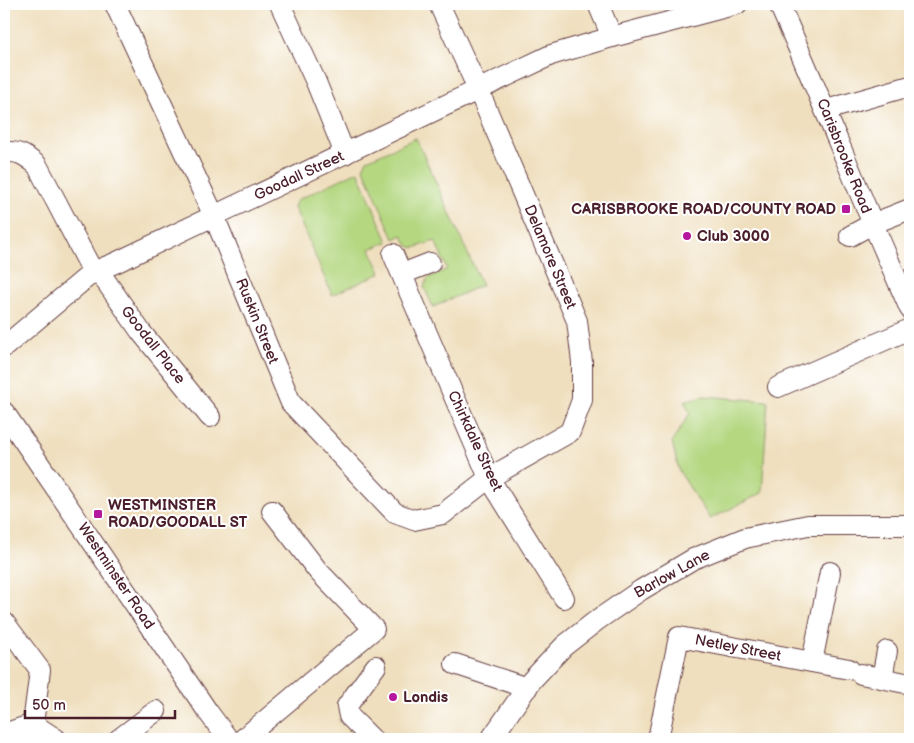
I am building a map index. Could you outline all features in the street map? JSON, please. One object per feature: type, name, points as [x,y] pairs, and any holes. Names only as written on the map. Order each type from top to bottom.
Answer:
[{"type":"street","name":"Ruskin Street","points":[[115,4],[214,216],[291,403],[396,513],[414,520],[444,514],[489,478]]},
{"type":"street","points":[[280,4],[316,82],[345,154]]},
{"type":"street","name":"Delamore Street","points":[[439,4],[478,89],[577,321],[582,362],[582,400],[570,432],[489,478]]},
{"type":"street","points":[[598,4],[612,36]]},
{"type":"street","name":"Goodall Street","points":[[4,347],[96,271],[478,89],[558,52],[612,36],[738,4]]},
{"type":"street","name":"Carisbrooke Road","points":[[779,4],[910,309]]},
{"type":"street","points":[[826,110],[910,86]]},
{"type":"street","name":"Goodall Place","points":[[4,153],[10,151],[25,155],[37,165],[96,271],[141,332],[210,417]]},
{"type":"street","points":[[850,236],[872,224],[910,209]]},
{"type":"street","name":"Chirkdale Street","points":[[393,254],[489,478],[564,598]]},
{"type":"street","points":[[402,274],[430,263]]},
{"type":"street","points":[[778,387],[910,328]]},
{"type":"street","name":"Westminster Road","points":[[4,412],[228,739]]},
{"type":"street","points":[[243,739],[374,629],[318,571],[272,511]]},
{"type":"street","name":"Barlow Lane","points":[[490,739],[527,688],[564,646],[641,590],[693,559],[745,538],[808,525],[910,525]]},
{"type":"street","points":[[812,662],[830,572]]},
{"type":"street","points":[[4,622],[40,670],[33,724]]},
{"type":"street","name":"Netley Street","points":[[658,739],[679,637],[812,662],[910,684]]},
{"type":"street","points":[[882,678],[887,651]]},
{"type":"street","points":[[455,664],[527,688]]},
{"type":"street","points":[[372,739],[349,716],[347,706],[376,666]]},
{"type":"street","points":[[119,739],[156,711]]},
{"type":"street","points":[[4,734],[33,724]]},
{"type":"street","points":[[33,724],[56,739]]},
{"type":"green space","points":[[416,138],[482,285],[433,307],[424,287],[428,278],[447,269],[435,241],[414,248],[408,246],[402,235],[394,239],[363,167],[367,160]]},
{"type":"green space","points":[[358,171],[388,242],[370,249],[381,273],[332,295],[294,207],[297,200]]},
{"type":"green space","points":[[703,396],[768,401],[762,493],[710,519],[679,471],[672,442],[690,413],[684,401]]},
{"type":"place","name":"CARISBROOKE ROAD/COUNTY ROAD","points":[[846,209]]},
{"type":"place","name":"Club 3000","points":[[687,236]]},
{"type":"place","name":"WESTMINSTER ROAD/GOODALL ST","points":[[98,514]]},
{"type":"place","name":"Londis","points":[[393,697]]}]
